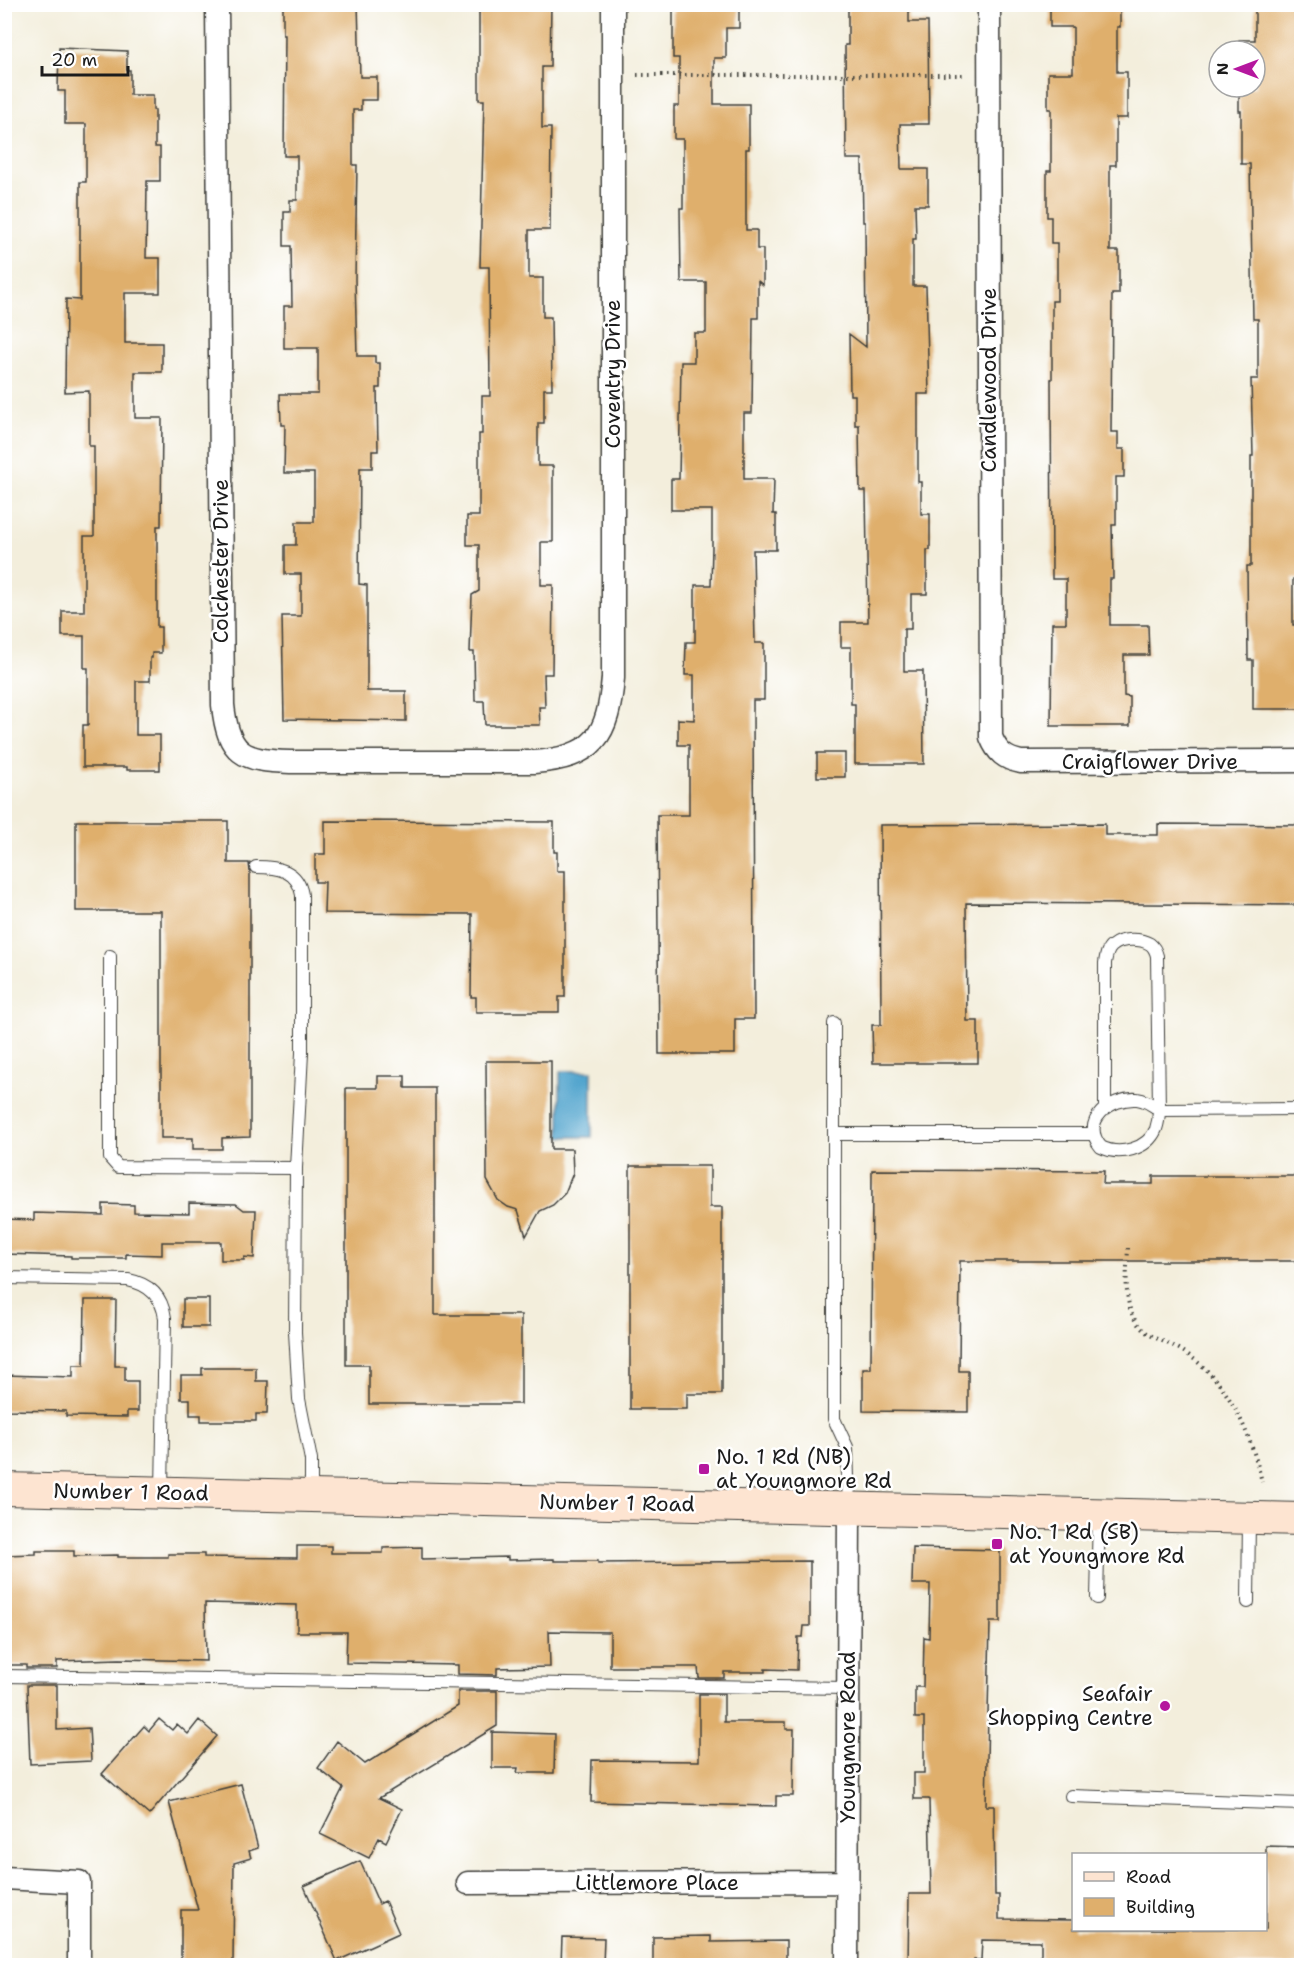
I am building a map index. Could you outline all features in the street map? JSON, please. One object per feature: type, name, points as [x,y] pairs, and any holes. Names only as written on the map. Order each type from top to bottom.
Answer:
[{"type":"main road","name":"Number 1 Road","points":[[4,1489],[1302,1520]]},
{"type":"street","name":"Colchester Drive","points":[[217,4],[222,681],[225,729],[235,746],[247,756],[267,761],[534,762],[557,760],[578,752],[595,740]]},
{"type":"street","name":"Coventry Drive","points":[[595,740],[605,724],[610,707],[613,678],[613,4]]},
{"type":"street","name":"Candlewood Drive","points":[[989,4],[989,720],[991,738],[1000,753]]},
{"type":"street","name":"Craigflower Drive","points":[[1000,753],[1010,760],[1021,762],[1302,761]]},
{"type":"street","name":"Youngmore Road","points":[[847,1965],[849,1509]]},
{"type":"street","points":[[4,1878],[79,1882],[79,1965]]},
{"type":"street","name":"Littlemore Place","points":[[468,1883],[847,1882]]},
{"type":"lane","points":[[256,867],[284,869],[297,880],[302,895],[302,1053],[296,1168],[296,1376],[311,1460],[310,1496]]},
{"type":"lane","points":[[1129,940],[1150,944],[1157,956],[1159,1110],[1155,1131],[1142,1144],[1132,1149],[1115,1152],[1108,1150],[1101,1147],[1094,1134],[1095,1123],[1104,1107],[1104,963],[1106,953],[1111,946],[1121,941],[1129,940]]},
{"type":"lane","points":[[110,956],[110,1158],[118,1167],[296,1168]]},
{"type":"lane","points":[[834,1023],[834,1419],[847,1447],[849,1509]]},
{"type":"lane","points":[[1104,1107],[1118,1101],[1138,1100],[1145,1101],[1159,1110],[1302,1109]]},
{"type":"lane","points":[[834,1134],[1094,1134]]},
{"type":"lane","points":[[4,1278],[128,1280],[144,1284],[160,1299],[165,1318],[162,1492]]},
{"type":"lane","points":[[1097,1598],[1099,1514]]},
{"type":"lane","points":[[1248,1602],[1249,1518]]},
{"type":"lane","points":[[4,1676],[849,1688]]},
{"type":"lane","points":[[1071,1796],[1302,1804]]},
{"type":"path","points":[[613,75],[968,75]]},
{"type":"path","points":[[1128,1248],[1128,1301],[1135,1320],[1140,1328],[1152,1336],[1190,1356],[1222,1388],[1249,1437],[1262,1482]]},
{"type":"water","points":[[560,1071],[592,1071],[592,1137],[560,1137]]},
{"type":"building","points":[[358,4],[360,77],[377,77],[377,100],[361,100],[361,110],[353,110],[353,165],[357,165],[355,279],[357,356],[375,356],[375,363],[380,363],[380,388],[377,388],[378,451],[372,451],[372,468],[360,468],[359,584],[367,585],[367,691],[406,691],[406,721],[284,719],[282,616],[301,616],[301,574],[285,574],[285,545],[296,545],[296,522],[314,522],[314,473],[284,473],[285,425],[281,425],[280,394],[318,394],[318,348],[284,348],[284,306],[292,306],[291,246],[284,246],[284,212],[290,212],[290,200],[297,200],[297,156],[284,156],[285,35],[283,35],[283,5]]},
{"type":"building","points":[[479,4],[551,4],[550,67],[542,67],[542,128],[551,128],[550,230],[529,230],[529,278],[543,278],[543,317],[551,317],[552,389],[544,389],[544,423],[538,423],[538,466],[553,466],[553,542],[541,542],[541,585],[553,585],[552,674],[544,674],[545,707],[539,707],[540,725],[485,725],[484,701],[475,701],[474,652],[470,652],[472,595],[479,591],[479,545],[467,545],[467,516],[479,516],[479,434],[482,434],[482,396],[490,396],[489,267],[480,267],[484,100],[479,100]]},
{"type":"building","points":[[673,4],[739,4],[739,28],[726,28],[726,58],[714,58],[714,104],[749,104],[749,149],[746,149],[746,230],[757,230],[757,249],[763,249],[763,285],[758,281],[758,318],[753,318],[752,413],[744,413],[744,479],[774,479],[773,514],[776,514],[776,550],[753,550],[755,643],[764,643],[764,700],[753,700],[754,1019],[735,1019],[735,1054],[659,1054],[657,815],[689,815],[689,745],[678,745],[678,719],[694,720],[694,675],[685,675],[686,642],[695,642],[695,585],[711,585],[712,547],[712,510],[671,510],[671,479],[679,479],[681,362],[694,362],[694,333],[706,333],[706,282],[681,282],[680,208],[683,208],[683,139],[674,139],[674,106],[679,106],[679,58],[673,58]]},
{"type":"building","points":[[848,4],[909,4],[909,22],[928,22],[929,124],[900,124],[901,169],[928,169],[928,205],[915,205],[916,239],[913,239],[913,286],[926,286],[929,394],[918,394],[918,482],[921,482],[921,514],[930,514],[930,550],[927,550],[927,594],[911,594],[911,629],[904,629],[904,671],[923,671],[924,764],[855,764],[855,704],[851,704],[851,647],[841,647],[841,622],[868,622],[866,491],[860,491],[859,425],[855,425],[855,395],[850,395],[849,334],[866,347],[862,159],[846,159],[845,45],[848,45]]},
{"type":"building","points":[[1050,4],[1120,4],[1120,27],[1117,27],[1117,72],[1127,72],[1127,118],[1116,118],[1116,165],[1110,165],[1110,251],[1119,251],[1119,294],[1112,294],[1111,432],[1118,432],[1118,449],[1124,449],[1124,477],[1116,477],[1116,525],[1112,525],[1113,579],[1110,579],[1110,625],[1148,625],[1149,655],[1124,655],[1124,696],[1130,697],[1130,726],[1051,726],[1052,623],[1066,623],[1066,579],[1052,579],[1052,301],[1057,301],[1057,243],[1051,243],[1051,217],[1047,217],[1047,171],[1051,171],[1051,109],[1048,109],[1048,73],[1073,73],[1073,27],[1050,27]]},
{"type":"building","points":[[1255,4],[1302,4],[1302,579],[1293,579],[1293,625],[1302,625],[1302,709],[1253,709],[1253,660],[1248,660],[1247,566],[1251,566],[1251,456],[1253,456],[1251,379],[1258,379],[1258,319],[1253,319],[1250,164],[1241,164],[1239,99],[1267,99],[1267,39],[1255,39]]},
{"type":"building","points":[[59,48],[127,51],[130,95],[153,95],[155,147],[160,147],[160,181],[147,181],[146,258],[160,258],[160,293],[125,293],[125,343],[162,343],[162,372],[135,372],[135,418],[162,418],[161,526],[157,526],[157,627],[161,627],[161,653],[152,653],[152,658],[150,658],[150,681],[136,681],[136,735],[160,735],[160,770],[83,767],[83,725],[88,725],[88,668],[84,668],[84,636],[62,636],[62,611],[84,611],[84,536],[94,536],[94,446],[89,446],[89,391],[65,392],[66,299],[80,300],[80,182],[86,182],[86,124],[65,124],[65,91],[58,91]]},
{"type":"building","points":[[817,753],[845,753],[845,777],[817,777]]},
{"type":"building","points":[[76,821],[228,821],[228,863],[249,863],[250,872],[250,1137],[222,1138],[222,1149],[193,1149],[193,1138],[161,1138],[161,911],[76,911]]},
{"type":"building","points":[[325,821],[554,822],[554,852],[557,852],[557,871],[565,871],[565,997],[559,997],[559,1012],[476,1012],[476,997],[471,997],[472,914],[324,913],[325,882],[315,882],[315,854],[325,854]]},
{"type":"building","points":[[1105,824],[1105,835],[1158,835],[1158,824],[1302,825],[1302,905],[966,903],[967,1021],[978,1021],[978,1063],[873,1063],[872,1025],[881,1025],[880,825]]},
{"type":"building","points":[[486,1061],[551,1061],[551,1149],[572,1149],[573,1173],[565,1193],[553,1205],[540,1211],[526,1236],[518,1210],[498,1200],[487,1180]]},
{"type":"building","points":[[378,1076],[405,1076],[405,1088],[435,1088],[435,1315],[521,1315],[521,1404],[369,1404],[369,1365],[346,1365],[346,1088],[378,1088]]},
{"type":"building","points":[[630,1166],[710,1166],[710,1207],[722,1207],[722,1394],[687,1394],[687,1409],[630,1409]]},
{"type":"building","points":[[872,1170],[1104,1171],[1103,1184],[1153,1184],[1153,1176],[1302,1176],[1302,1261],[960,1261],[959,1371],[968,1371],[968,1412],[863,1411],[863,1369],[871,1369]]},
{"type":"building","points":[[189,1203],[236,1204],[244,1210],[256,1210],[254,1258],[221,1260],[221,1242],[162,1242],[162,1255],[126,1254],[126,1258],[71,1258],[71,1256],[4,1254],[4,1219],[34,1220],[34,1213],[103,1215],[103,1204],[134,1205],[134,1212],[189,1213]]},
{"type":"building","points":[[183,1299],[209,1299],[209,1327],[183,1327]]},
{"type":"building","points":[[85,1300],[116,1300],[115,1366],[125,1366],[125,1381],[138,1381],[138,1411],[127,1411],[127,1417],[66,1416],[66,1411],[4,1410],[4,1375],[73,1377],[73,1365],[84,1365]]},
{"type":"building","points":[[202,1368],[256,1368],[256,1381],[268,1381],[267,1414],[256,1414],[256,1421],[201,1421],[201,1415],[190,1415],[190,1399],[181,1399],[181,1375],[202,1375]]},
{"type":"building","points":[[297,1546],[331,1546],[331,1553],[383,1553],[383,1548],[422,1547],[422,1559],[508,1557],[508,1560],[554,1559],[554,1561],[598,1561],[598,1563],[810,1561],[810,1626],[804,1626],[803,1637],[798,1637],[797,1670],[765,1669],[765,1672],[724,1672],[724,1678],[699,1678],[698,1667],[610,1667],[610,1632],[549,1631],[550,1667],[497,1668],[497,1675],[458,1674],[458,1665],[346,1663],[347,1632],[297,1632],[297,1605],[205,1603],[206,1661],[119,1659],[57,1661],[57,1668],[4,1665],[4,1555],[36,1554],[36,1551],[74,1551],[74,1556],[168,1557],[168,1554],[204,1554],[204,1557],[297,1558]]},
{"type":"building","points":[[913,1548],[1000,1550],[1000,1622],[990,1622],[986,1806],[994,1806],[995,1895],[999,1895],[999,1919],[1072,1920],[1072,1931],[1267,1931],[1266,1846],[1302,1847],[1302,1965],[1041,1965],[1041,1941],[982,1940],[981,1960],[974,1960],[974,1965],[908,1965],[909,1894],[931,1894],[929,1799],[914,1799],[914,1773],[924,1773],[924,1718],[915,1718],[915,1687],[923,1687],[924,1637],[929,1638],[930,1584],[912,1584]]},
{"type":"building","points":[[27,1685],[57,1685],[57,1730],[89,1728],[91,1761],[30,1764]]},
{"type":"building","points":[[458,1691],[497,1691],[497,1726],[379,1798],[402,1809],[386,1842],[379,1838],[369,1858],[320,1834],[343,1788],[318,1768],[337,1741],[365,1764],[458,1706]]},
{"type":"building","points":[[699,1694],[724,1694],[724,1722],[786,1722],[786,1729],[794,1729],[793,1796],[776,1796],[776,1806],[591,1802],[592,1760],[699,1761]]},
{"type":"building","points":[[159,1719],[172,1730],[177,1724],[188,1734],[199,1720],[217,1736],[149,1815],[102,1774],[144,1726],[149,1731]]},
{"type":"building","points":[[492,1732],[555,1734],[554,1773],[517,1773],[518,1768],[492,1768]]},
{"type":"building","points":[[241,1784],[258,1848],[249,1851],[251,1858],[234,1863],[233,1965],[181,1965],[181,1910],[198,1910],[169,1802]]},
{"type":"building","points":[[360,1861],[379,1904],[385,1901],[399,1933],[337,1961],[304,1886]]},
{"type":"building","points":[[711,1936],[711,1942],[786,1941],[786,1965],[653,1965],[653,1937]]},
{"type":"building","points":[[562,1937],[604,1938],[603,1965],[561,1965]]},
{"type":"place","name":"No. 1 Rd (NB) at Youngmore Rd","points":[[704,1469]]},
{"type":"place","name":"No. 1 Rd (SB) at Youngmore Rd","points":[[997,1544]]},
{"type":"place","name":"Seafair Shopping Centre","points":[[1165,1706]]}]
